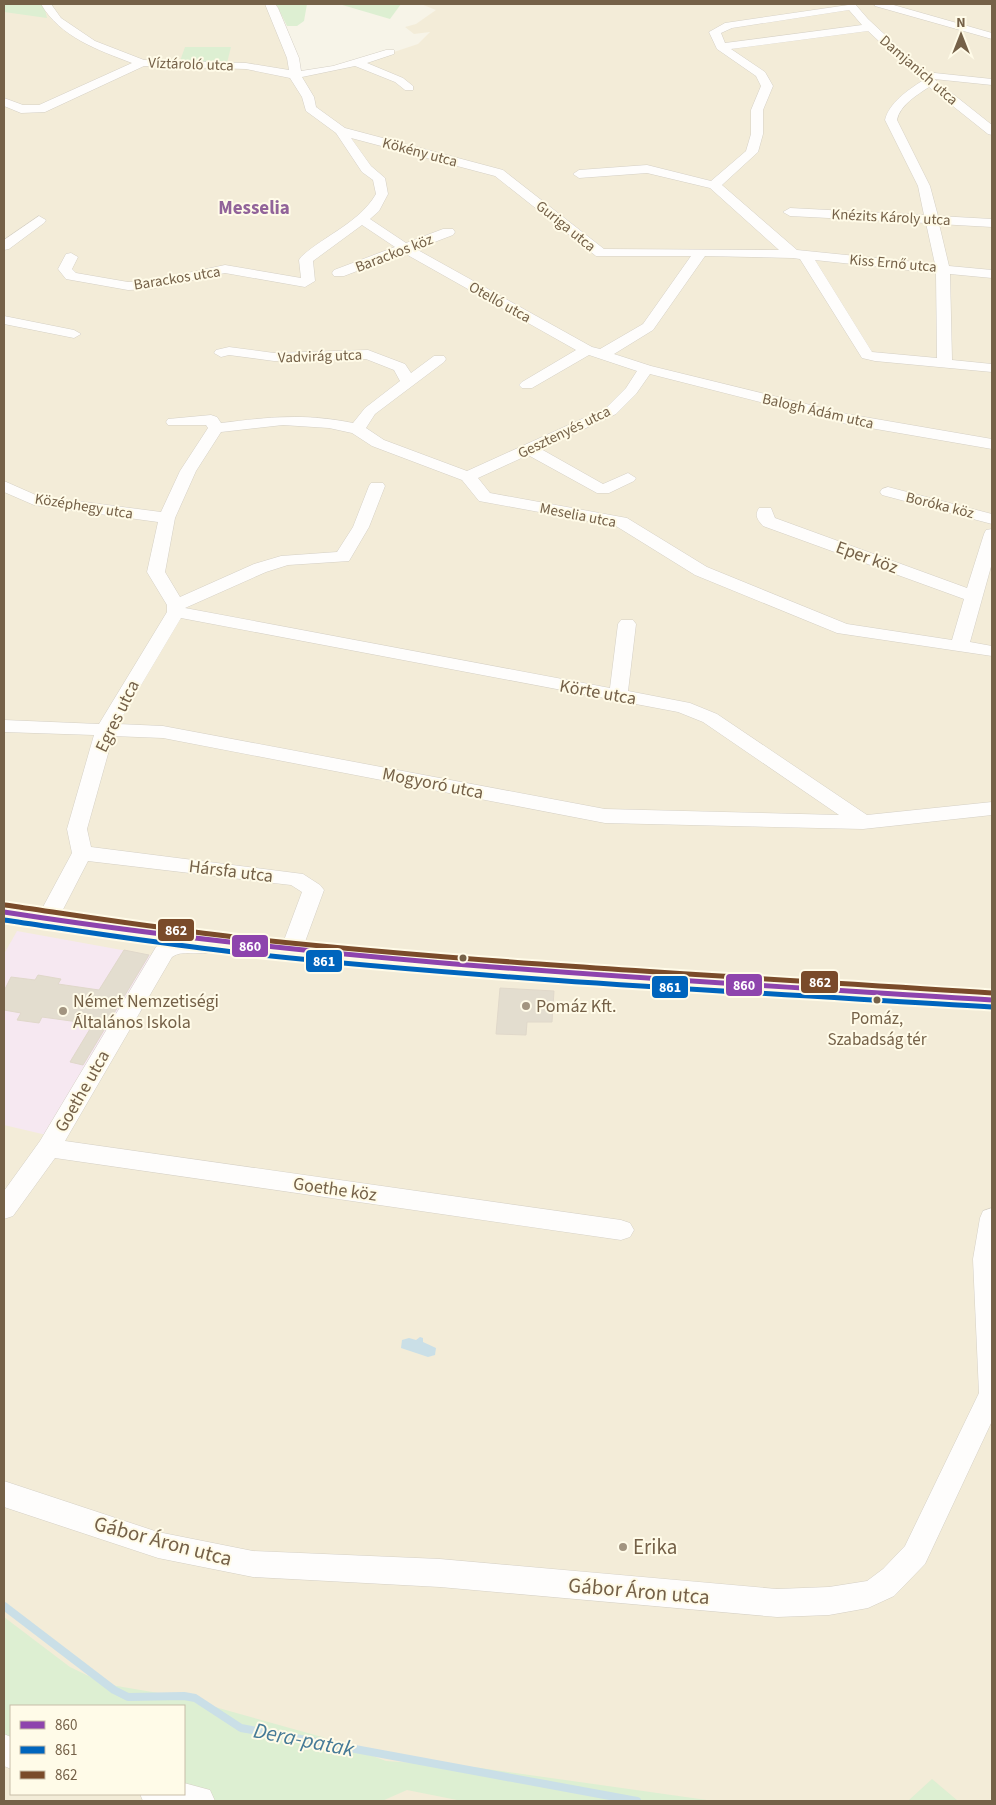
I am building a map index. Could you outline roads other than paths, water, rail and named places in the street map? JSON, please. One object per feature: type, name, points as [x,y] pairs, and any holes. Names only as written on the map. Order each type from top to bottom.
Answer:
[{"type":"main road","points":[[4,912],[47,920],[291,950],[568,973],[992,1000]]},
{"type":"street","name":"Víztároló utca","points":[[46,4],[57,20],[91,43],[142,63],[246,66],[295,75],[334,69],[390,52]]},
{"type":"street","points":[[270,4],[293,58],[298,86],[308,97],[310,108],[341,131],[344,139],[366,169],[378,178],[382,194],[374,208],[362,219]]},
{"type":"street","points":[[714,184],[752,152],[757,134],[756,110],[766,86],[761,74],[722,47],[714,35],[724,26],[848,8],[850,4]]},
{"type":"street","name":"Damjanich utca","points":[[850,4],[870,27],[928,78],[990,128]]},
{"type":"street","points":[[879,4],[992,36]]},
{"type":"street","points":[[722,47],[870,27]]},
{"type":"street","points":[[355,62],[399,80],[409,88]]},
{"type":"street","points":[[4,102],[21,109],[41,109],[142,63]]},
{"type":"street","points":[[945,364],[943,268],[924,186],[892,126],[891,118],[894,111],[928,78],[992,82]]},
{"type":"street","name":"Kökény utca","points":[[341,131],[499,173]]},
{"type":"street","points":[[579,174],[647,169],[714,184],[771,237],[799,255],[867,355],[875,358],[992,368]]},
{"type":"street","name":"Guriga utca","points":[[499,173],[598,252],[702,252]]},
{"type":"street","name":"Knézits Károly utca","points":[[790,212],[992,223]]},
{"type":"street","name":"Otelló utca","points":[[362,219],[406,249],[594,352],[646,369]]},
{"type":"street","name":"Barackos utca","points":[[72,258],[65,269],[71,276],[128,286],[150,285],[219,269],[305,283],[308,281],[308,258],[362,219]]},
{"type":"street","points":[[4,246],[39,220]]},
{"type":"street","name":"Barackos köz","points":[[339,273],[448,232]]},
{"type":"street","points":[[526,385],[648,327],[702,252],[799,255]]},
{"type":"street","name":"Kiss Ernő utca","points":[[799,255],[992,274]]},
{"type":"street","points":[[4,320],[74,334]]},
{"type":"street","name":"Vadvirág utca","points":[[221,353],[230,351],[274,357],[368,354],[400,367],[408,382]]},
{"type":"street","points":[[357,429],[370,411],[439,359]]},
{"type":"street","name":"Balogh Ádám utca","points":[[646,369],[847,419],[992,444]]},
{"type":"street","name":"Gesztenyés utca","points":[[468,477],[612,411],[631,391],[646,369]]},
{"type":"street","points":[[174,422],[210,420],[216,428]]},
{"type":"street","points":[[216,428],[283,420],[329,423],[357,429],[378,443],[468,477]]},
{"type":"street","points":[[216,428],[188,471],[167,518],[156,572],[176,609],[260,568],[287,560],[343,557],[361,527],[377,486]]},
{"type":"street","points":[[529,449],[604,490],[628,478]]},
{"type":"street","name":"Meselia utca","points":[[468,477],[484,497],[621,522],[701,571],[843,629],[992,651]]},
{"type":"street","name":"Középhegy utca","points":[[4,486],[34,500],[167,518]]},
{"type":"street","name":"Boróka köz","points":[[888,492],[992,519]]},
{"type":"street","name":"Eper köz","points":[[766,512],[765,517],[769,522],[975,597]]},
{"type":"street","points":[[959,647],[992,534]]},
{"type":"street","name":"Körte utca","points":[[176,609],[618,696],[683,707],[710,718],[864,822]]},
{"type":"street","name":"Egres utca","points":[[82,853],[77,829],[88,785],[106,729],[134,678],[176,609]]},
{"type":"street","points":[[618,696],[627,624]]},
{"type":"street","name":"Mogyoró utca","points":[[4,726],[163,732],[605,816],[864,822]]},
{"type":"street","points":[[864,822],[992,809]]},
{"type":"street","points":[[47,920],[82,853]]},
{"type":"street","name":"Hársfa utca","points":[[82,853],[296,879],[313,890],[291,950]]},
{"type":"street","name":"Goethe utca","points":[[4,1209],[49,1148],[167,948],[181,945],[260,952],[291,950]]},
{"type":"street","name":"Goethe köz","points":[[49,1148],[621,1230]]},
{"type":"street","name":"Gábor Áron utca","points":[[4,1494],[158,1545],[253,1564],[440,1573],[777,1603],[830,1601],[878,1590],[900,1572],[915,1555],[992,1393],[989,1260],[992,1218]]},
{"type":"street","points":[[162,1795],[198,1801]]},
{"type":"water","points":[[420,1337],[423,1338],[423,1342],[436,1348],[435,1355],[428,1357],[401,1348],[402,1340],[409,1338],[416,1340]]},
{"type":"waterway","name":"Dera-patak","points":[[4,1606],[114,1690],[128,1697],[184,1696],[195,1698],[241,1728],[637,1801]]},
{"type":"place","name":"Pomáz, Szabadság tér","points":[[877,1000]]},
{"type":"place","name":"Pomáz Kft.","points":[[526,1006]]},
{"type":"place","name":"Német Nemzetiségi Általános Iskola","points":[[63,1011]]},
{"type":"place","name":"Erika","points":[[623,1547]]},
{"type":"district","name":"Messelia","points":[[254,207]]}]
